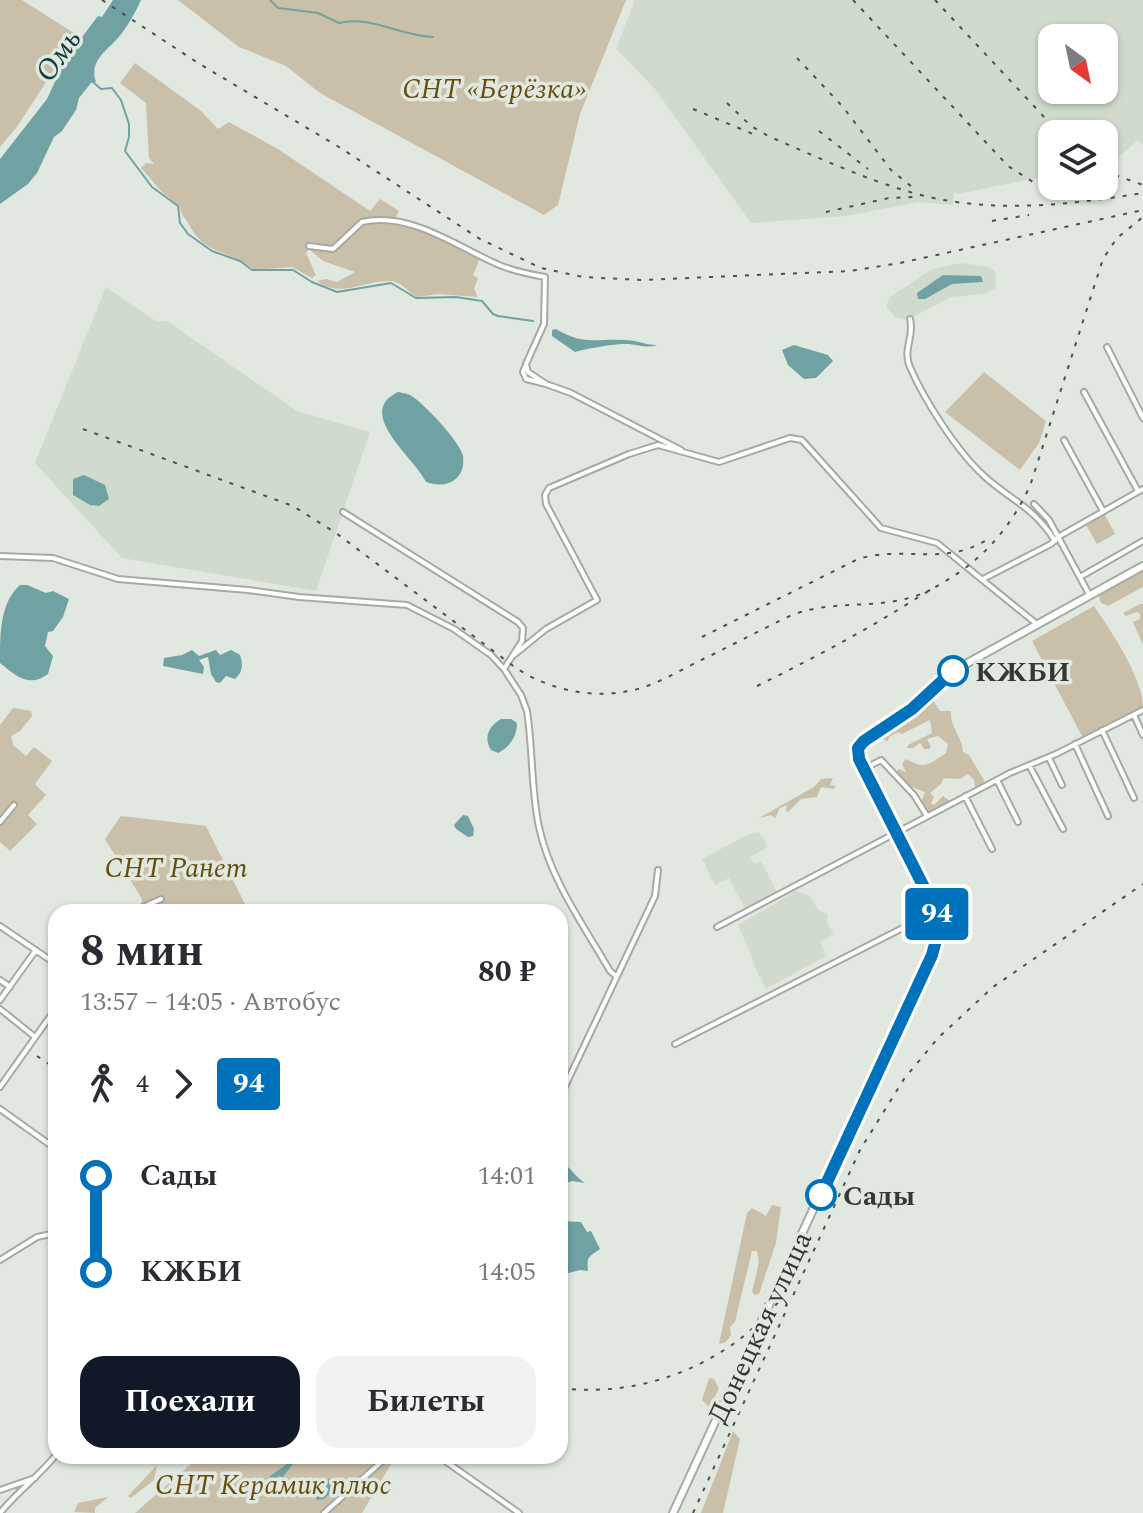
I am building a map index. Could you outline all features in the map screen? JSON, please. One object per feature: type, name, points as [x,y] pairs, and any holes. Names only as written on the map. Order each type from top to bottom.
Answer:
[{"type":"main road","points":[[936,911],[864,769],[858,748],[912,709],[947,675],[1143,566]]},
{"type":"main road","name":"Донецкая улица","points":[[673,1513],[932,955],[938,933],[936,911]]},
{"type":"street","points":[[309,246],[333,249],[362,222],[394,221],[420,228],[500,266],[545,277],[544,324],[525,367],[546,384],[571,393],[683,451]]},
{"type":"street","points":[[910,319],[912,329],[906,349],[907,359],[926,398],[973,465],[994,485],[1040,518],[1090,596]]},
{"type":"street","points":[[1107,347],[1143,418]]},
{"type":"street","points":[[983,579],[1140,490],[1084,392]]},
{"type":"street","points":[[514,655],[546,629],[597,600],[546,504],[545,495],[549,488],[658,445],[710,461],[728,460],[790,438],[802,440],[881,528],[937,543],[1038,625]]},
{"type":"street","points":[[1064,440],[1103,511]]},
{"type":"street","points":[[1034,504],[1049,520],[1056,539]]},
{"type":"street","points":[[343,512],[518,622],[525,633],[504,669]]},
{"type":"street","points":[[1080,577],[1143,541]]},
{"type":"street","points":[[0,556],[53,558],[118,579],[407,605],[454,629],[491,655],[521,695],[527,711],[534,763],[535,808],[545,851],[584,927],[616,976]]},
{"type":"street","points":[[717,927],[965,796],[1143,710]]},
{"type":"street","points":[[1134,715],[1143,735]]},
{"type":"street","points":[[1102,730],[1134,798]]},
{"type":"street","points":[[1075,744],[1108,816]]},
{"type":"street","points":[[1049,758],[1062,785]]},
{"type":"street","points":[[864,769],[881,760],[914,795],[927,816]]},
{"type":"street","points":[[1029,765],[1063,829]]},
{"type":"street","points":[[997,780],[1018,822]]},
{"type":"street","points":[[965,796],[992,849]]},
{"type":"street","points":[[0,822],[14,805]]},
{"type":"street","points":[[568,1080],[655,896],[658,870]]},
{"type":"street","points":[[150,904],[161,899]]},
{"type":"street","points":[[675,1044],[936,911]]},
{"type":"street","points":[[0,926],[48,958]]},
{"type":"street","points":[[0,1000],[36,950]]},
{"type":"street","points":[[0,980],[10,987]]},
{"type":"street","points":[[0,1009],[35,1037]]},
{"type":"street","points":[[0,1087],[48,1019]]},
{"type":"street","points":[[0,1109],[48,1143]]},
{"type":"street","points":[[0,1260],[37,1237],[48,1235]]},
{"type":"street","points":[[0,1513],[49,1464]]},
{"type":"street","points":[[324,1513],[379,1464]]},
{"type":"street","points":[[449,1464],[519,1513]]},
{"type":"street","points":[[0,1490],[38,1477]]},
{"type":"shaded area","points":[[635,0],[1143,0],[1143,145],[1138,140],[1118,158],[1118,120],[1038,120],[1038,178],[958,194],[954,191],[953,205],[919,202],[846,216],[751,223],[655,89],[616,49]]},
{"type":"shaded area","points":[[961,263],[990,267],[995,272],[996,288],[984,294],[951,297],[907,320],[895,317],[886,307],[890,297],[932,269]]},
{"type":"shaded area","points":[[106,287],[156,321],[167,321],[297,411],[370,432],[316,591],[122,558],[35,463]]},
{"type":"shaded area","points":[[759,832],[768,847],[750,857],[754,864],[761,861],[777,892],[745,908],[729,878],[715,885],[702,859],[749,834]]},
{"type":"shaded area","points":[[796,891],[810,896],[818,910],[828,915],[827,923],[834,934],[820,942],[826,956],[766,989],[738,925]]},
{"type":"green space","points":[[0,0],[22,0],[77,35],[16,128],[0,147]]},
{"type":"green space","name":"СНТ «Берёзка»","points":[[178,0],[626,0],[580,114],[558,205],[544,215],[320,93],[286,66],[239,47]]},
{"type":"green space","points":[[135,63],[201,111],[218,129],[229,122],[278,149],[370,211],[380,199],[399,211],[393,222],[424,232],[480,258],[473,275],[478,278],[474,289],[478,297],[438,294],[417,297],[394,281],[335,288],[317,281],[326,279],[337,282],[355,272],[323,261],[309,249],[306,253],[316,275],[312,278],[292,267],[254,270],[211,248],[197,237],[179,206],[141,168],[146,163],[154,164],[149,158],[146,103],[120,83]]},
{"type":"green space","points":[[984,372],[1046,421],[1039,443],[1020,470],[945,412]]},
{"type":"green space","points":[[1104,513],[1115,534],[1097,544],[1085,523]]},
{"type":"green space","points":[[1143,571],[1143,587],[1108,606],[1101,603],[1099,596],[1102,593]]},
{"type":"green space","points":[[1143,604],[1143,645],[1133,622],[1140,619],[1140,614],[1137,612],[1126,616],[1123,613]]},
{"type":"green space","points":[[1094,606],[1132,669],[1143,707],[1083,738],[1032,641]]},
{"type":"green space","points":[[932,699],[940,711],[951,711],[963,752],[969,755],[985,782],[975,787],[974,780],[968,774],[960,779],[944,778],[930,793],[934,797],[931,803],[934,805],[943,796],[950,801],[927,813],[922,800],[925,792],[909,786],[897,771],[906,772],[902,764],[906,759],[923,765],[931,763],[946,753],[948,744],[938,736],[927,739],[929,749],[924,749],[920,743],[907,748],[932,733],[930,720],[902,734],[898,732],[888,741],[884,740],[884,735]]},
{"type":"green space","points":[[13,708],[31,711],[32,716],[20,731],[11,736],[13,745],[26,756],[34,747],[52,761],[35,784],[46,795],[28,815],[37,824],[10,851],[0,842],[0,725]]},
{"type":"green space","points":[[833,778],[830,785],[836,786],[834,789],[821,787],[817,797],[801,799],[788,812],[787,805],[780,808],[775,818],[771,815],[759,818],[814,787],[821,779]]},
{"type":"green space","name":"СНТ Ранет","points":[[121,816],[206,826],[245,904],[142,904],[142,899],[105,839]]},
{"type":"green space","points":[[772,1205],[781,1207],[776,1243],[759,1294],[752,1292],[759,1262],[757,1251],[752,1251],[735,1322],[730,1327],[731,1335],[726,1342],[719,1344],[747,1213],[752,1208],[766,1216]]},
{"type":"green space","points":[[709,1378],[714,1379],[719,1389],[709,1407],[702,1400]]},
{"type":"green space","points":[[733,1431],[740,1439],[723,1513],[701,1513]]},
{"type":"green space","name":"СНТ Керамик плюс","points":[[191,1464],[391,1464],[362,1513],[135,1513]]},
{"type":"green space","points":[[157,1465],[154,1480],[131,1498],[128,1496]]},
{"type":"green space","points":[[108,1497],[95,1508],[95,1513],[74,1512],[78,1503]]},
{"type":"water","points":[[113,0],[141,0],[124,30],[99,58],[94,75],[96,82],[91,83],[79,98],[76,110],[62,131],[54,137],[37,173],[28,184],[0,204],[0,159],[47,99],[66,58]]},
{"type":"water","points":[[943,275],[981,276],[983,282],[952,284],[925,299],[918,299],[917,293]]},
{"type":"water","points":[[552,330],[583,339],[629,340],[657,345],[616,344],[575,352],[552,336]]},
{"type":"water","points":[[794,345],[828,355],[833,361],[816,378],[804,379],[788,365],[782,350]]},
{"type":"water","points":[[398,392],[410,395],[423,406],[461,450],[463,465],[453,481],[440,484],[426,482],[391,436],[382,411],[386,401]]},
{"type":"water","points":[[84,475],[105,485],[109,499],[99,506],[90,505],[73,495],[73,479]]},
{"type":"water","points":[[20,585],[46,593],[53,591],[69,599],[63,617],[53,631],[48,632],[45,646],[53,656],[48,674],[35,680],[23,679],[0,663],[5,610],[13,592]]},
{"type":"water","points":[[192,650],[199,656],[216,650],[220,655],[231,650],[240,655],[240,674],[235,679],[226,676],[220,683],[216,682],[208,657],[199,660],[204,667],[203,674],[163,666],[164,658]]},
{"type":"water","points":[[501,719],[511,719],[517,723],[517,728],[509,744],[498,753],[491,750],[487,736],[490,728]]},
{"type":"water","points":[[463,815],[468,816],[474,829],[473,836],[468,837],[454,825]]},
{"type":"water","points":[[568,1167],[585,1183],[568,1182]]},
{"type":"water","points":[[568,1221],[581,1222],[587,1232],[591,1231],[600,1249],[589,1258],[588,1271],[568,1273]]},
{"type":"water","points":[[287,1464],[293,1464],[283,1477],[278,1476],[276,1484],[270,1484],[270,1476]]},
{"type":"water","points":[[330,1478],[336,1488],[324,1499],[317,1500],[312,1491]]},
{"type":"waterway","points":[[270,0],[278,8],[318,13],[339,23],[363,22],[433,37]]},
{"type":"waterway","points":[[94,83],[101,89],[112,88],[121,100],[129,124],[125,151],[152,187],[178,206],[180,223],[188,234],[212,251],[240,261],[252,270],[293,270],[337,292],[391,283],[416,298],[456,297],[482,301],[498,316],[533,321]]},
{"type":"railway","points":[[102,0],[198,63],[339,147],[480,239],[541,268],[583,277],[642,280],[850,271],[1143,210]]},
{"type":"railway","points":[[853,0],[1008,166],[1038,185]]},
{"type":"railway","points":[[935,0],[1047,120]]},
{"type":"railway","points":[[797,58],[843,107],[891,170],[912,187]]},
{"type":"railway","points":[[727,103],[751,126],[768,136],[842,168],[917,194],[973,204],[1030,206],[1143,193]]},
{"type":"railway","points":[[693,109],[753,134]]},
{"type":"railway","points":[[819,131],[868,169]]},
{"type":"railway","points":[[1118,176],[1143,185]]},
{"type":"railway","points":[[826,212],[889,198],[914,197]]},
{"type":"railway","points":[[992,221],[1029,215]]},
{"type":"railway","points":[[757,686],[858,633],[954,576],[983,553],[999,535],[1031,483],[1103,259],[1117,238],[1143,217]]},
{"type":"railway","points":[[83,429],[293,506],[336,533],[516,668],[540,681],[567,690],[609,694],[642,688],[792,615],[828,607],[896,601],[930,590]]},
{"type":"railway","points":[[702,637],[858,559],[875,555],[956,552],[988,539]]},
{"type":"railway","points":[[693,1513],[860,1150],[904,1079],[938,1038],[993,987],[1143,884]]},
{"type":"railway","points":[[37,1056],[48,1064]]},
{"type":"railway","points":[[568,1388],[625,1387],[688,1369],[744,1336],[789,1288]]},
{"type":"bus line","name":"94","points":[[821,1195],[932,955],[939,925],[936,911],[859,759],[858,748],[912,709],[953,671]]},
{"type":"place","name":"КЖБИ","points":[[953,671]]},
{"type":"place","name":"Сады","points":[[821,1195]]},
{"type":"water label","name":"Омь","points":[[58,55]]}]
